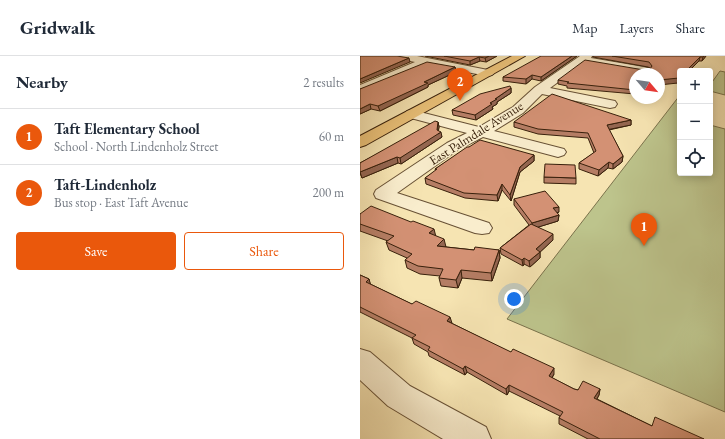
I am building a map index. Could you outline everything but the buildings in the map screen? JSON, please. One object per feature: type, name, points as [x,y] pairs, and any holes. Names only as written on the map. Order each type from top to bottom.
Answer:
[{"type":"main road","points":[[360,142],[520,56]]},
{"type":"street","points":[[400,56],[488,73]]},
{"type":"street","points":[[585,58],[634,68]]},
{"type":"street","name":"East Palmdale Avenue","points":[[482,228],[383,194],[453,146],[481,132],[518,110],[539,90],[585,58]]},
{"type":"street","points":[[360,90],[427,61]]},
{"type":"street","points":[[539,90],[610,104]]},
{"type":"street","points":[[412,114],[558,152]]},
{"type":"street","points":[[360,361],[399,396],[474,439]]},
{"type":"green space","points":[[720,71],[725,72],[725,95],[713,92],[713,81]]},
{"type":"green space","points":[[677,99],[677,176],[713,176],[713,126],[725,129],[725,412],[507,319]]},
{"type":"place","name":"Taft-Lindenholz","points":[[460,101]]},
{"type":"place","name":"Taft Elementary School","points":[[644,246]]}]
